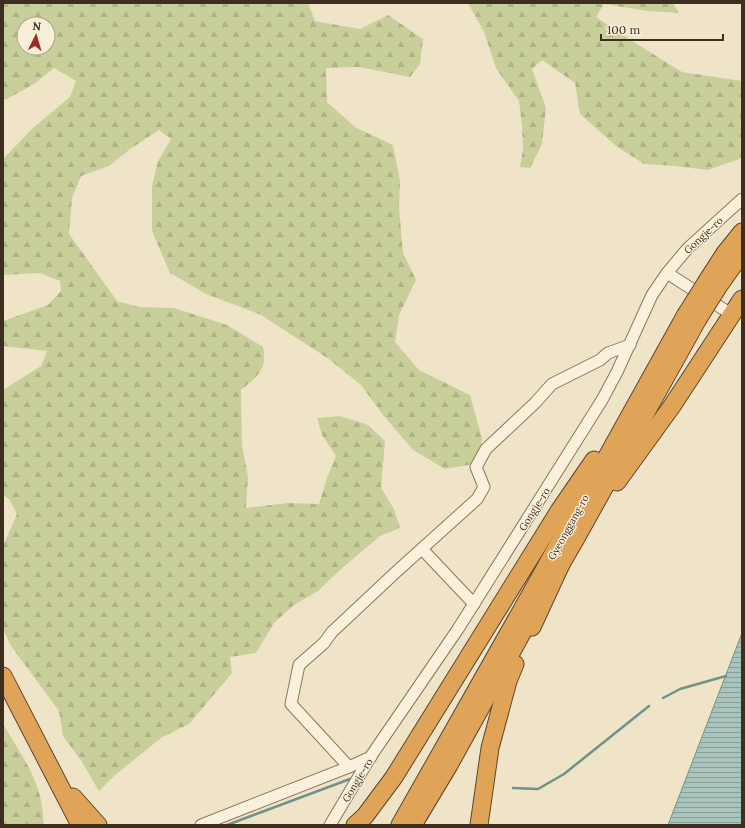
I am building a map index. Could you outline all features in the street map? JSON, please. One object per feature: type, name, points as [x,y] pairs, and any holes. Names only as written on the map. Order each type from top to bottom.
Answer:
[{"type":"highway","name":"Gyeonggang-ro","points":[[713,284],[725,252],[742,232]]},
{"type":"highway","name":"Gyeonggang-ro","points":[[400,825],[649,381],[713,284],[742,253]]},
{"type":"highway","points":[[575,540],[644,447],[742,299]]},
{"type":"highway","name":"Gyeonggang-ro","points":[[413,825],[449,765],[575,540],[691,317]]},
{"type":"highway","points":[[355,825],[365,816],[394,777],[559,511],[649,381]]},
{"type":"highway","points":[[479,825],[490,748],[508,681],[565,556]]},
{"type":"highway","points":[[3,676],[80,825]]},
{"type":"highway","points":[[3,694],[26,742],[66,800],[98,825]]},
{"type":"highway","points":[[66,800],[69,825]]},
{"type":"street","name":"Gongje-ro","points":[[330,825],[371,756],[474,604],[602,400],[630,345],[652,295],[667,273],[688,248],[742,199]]},
{"type":"street","points":[[667,273],[731,314]]},
{"type":"street","points":[[349,767],[291,704],[299,665],[324,643],[332,632],[396,572],[477,499],[484,487],[476,467],[486,448],[552,384],[600,360],[608,353],[630,345]]},
{"type":"street","points":[[422,549],[474,604]]},
{"type":"street","points":[[201,825],[349,767],[371,756]]},
{"type":"green space","points":[[3,3],[308,3],[315,21],[360,29],[388,15],[423,39],[420,64],[410,77],[359,67],[326,68],[327,102],[355,127],[393,145],[400,181],[399,208],[403,253],[416,280],[399,315],[395,342],[419,370],[470,395],[482,439],[480,463],[445,469],[413,450],[383,415],[361,385],[329,359],[261,315],[206,294],[170,273],[152,231],[152,186],[158,161],[171,139],[159,130],[130,149],[109,166],[81,176],[72,198],[69,234],[117,301],[139,307],[174,308],[227,325],[263,347],[264,361],[260,372],[241,390],[242,445],[248,477],[246,508],[288,503],[319,504],[336,456],[322,435],[317,418],[340,416],[368,425],[385,441],[381,488],[394,509],[400,528],[380,536],[318,591],[294,605],[274,623],[256,653],[230,657],[232,673],[189,724],[161,738],[114,776],[99,791],[82,762],[63,736],[59,711],[11,646],[3,629],[3,546],[17,514],[9,499],[3,495],[3,390],[41,366],[47,351],[3,346],[3,321],[48,305],[61,291],[60,281],[40,273],[3,275],[3,159],[34,127],[70,97],[76,81],[54,68],[34,84],[3,100]]},
{"type":"green space","points":[[468,3],[673,3],[679,13],[648,11],[604,4],[596,17],[682,72],[742,81],[742,158],[708,170],[644,164],[616,146],[580,114],[575,83],[542,60],[532,69],[546,108],[542,144],[530,168],[520,167],[523,150],[519,101],[496,68],[484,32]]},
{"type":"green space","points":[[3,724],[32,774],[40,795],[44,825],[3,825]]},
{"type":"water","points":[[742,633],[742,825],[668,825]]},
{"type":"waterway","points":[[663,698],[680,689],[726,676]]},
{"type":"waterway","points":[[513,788],[538,789],[564,774],[649,706]]},
{"type":"waterway","points":[[227,825],[350,779]]}]
